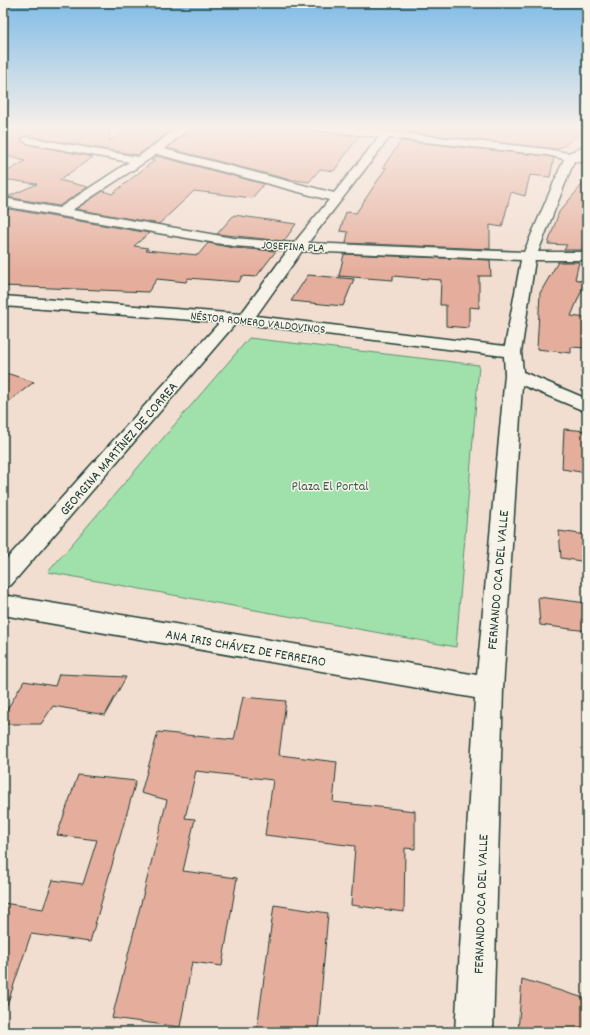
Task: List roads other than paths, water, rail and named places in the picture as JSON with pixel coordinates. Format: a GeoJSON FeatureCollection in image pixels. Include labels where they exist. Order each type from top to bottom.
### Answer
{"type":"FeatureCollection","features":[{"type":"Feature","properties":{"kind":"street"},"geometry":{"type":"LineString","coordinates":[[60,213],[115,175]]}},
{"type":"Feature","properties":{"kind":"street"},"geometry":{"type":"LineString","coordinates":[[251,175],[337,198]]}},
{"type":"Feature","properties":{"kind":"street","name":"GEORGINA MARTÍNEZ DE CORREA"},"geometry":{"type":"LineString","coordinates":[[3,579],[239,318],[355,175]]}},
{"type":"Feature","properties":{"kind":"street","name":"FERNANDO OCA DEL VALLE"},"geometry":{"type":"LineString","coordinates":[[474,1032],[488,689],[513,364],[529,256],[571,175]]}},
{"type":"Feature","properties":{"kind":"street","name":"JOSEFINA PLA"},"geometry":{"type":"LineString","coordinates":[[3,202],[233,242],[298,247],[529,256],[587,256]]}},
{"type":"Feature","properties":{"kind":"street","name":"NÉSTOR ROMERO VALDOVINOS"},"geometry":{"type":"LineString","coordinates":[[3,301],[239,318],[513,364],[587,406]]}},
{"type":"Feature","properties":{"kind":"street"},"geometry":{"type":"LineString","coordinates":[[3,314],[20,303]]}},
{"type":"Feature","properties":{"kind":"street","name":"ANA IRIS CHÁVEZ DE FERREIRO"},"geometry":{"type":"LineString","coordinates":[[3,605],[488,689]]}},
{"type":"Feature","properties":{"kind":"park label","name":"Plaza El Portal"},"geometry":{"type":"Point","coordinates":[330,485]}}]}
